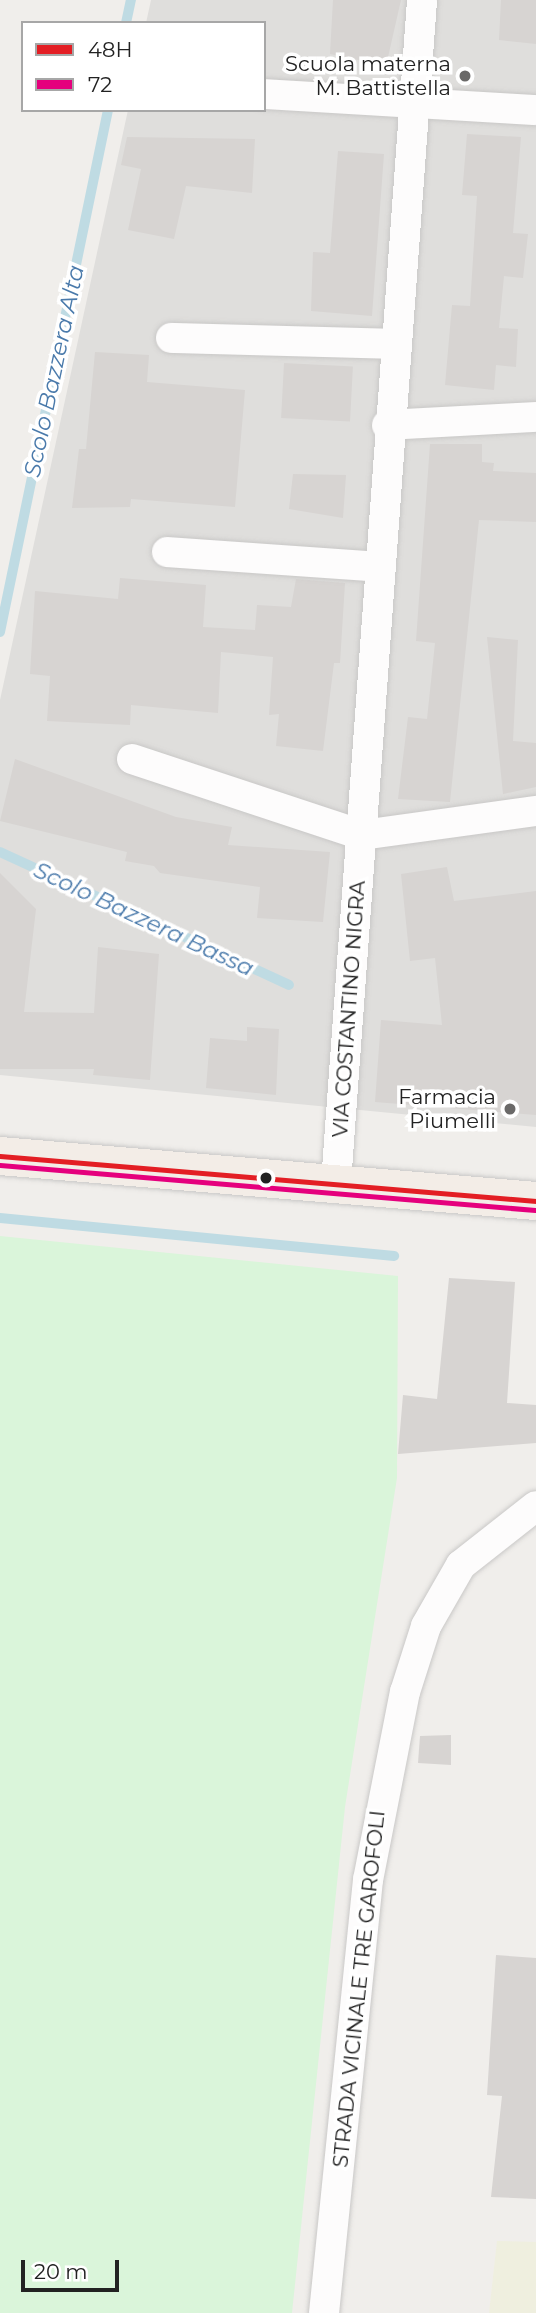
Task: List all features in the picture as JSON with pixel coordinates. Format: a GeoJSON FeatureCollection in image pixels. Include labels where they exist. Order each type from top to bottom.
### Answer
{"type":"FeatureCollection","features":[{"type":"Feature","properties":{"kind":"main road"},"geometry":{"type":"LineString","coordinates":[[0,1156],[536,1200]]}},
{"type":"Feature","properties":{"kind":"street","name":"VIA COSTANTINO NIGRA"},"geometry":{"type":"LineString","coordinates":[[336,1183],[362,835],[387,425],[422,0]]}},
{"type":"Feature","properties":{"kind":"street"},"geometry":{"type":"LineString","coordinates":[[266,94],[536,110]]}},
{"type":"Feature","properties":{"kind":"street"},"geometry":{"type":"LineString","coordinates":[[171,338],[393,344]]}},
{"type":"Feature","properties":{"kind":"street"},"geometry":{"type":"LineString","coordinates":[[387,425],[536,417]]}},
{"type":"Feature","properties":{"kind":"street"},"geometry":{"type":"LineString","coordinates":[[167,552],[379,567]]}},
{"type":"Feature","properties":{"kind":"street"},"geometry":{"type":"LineString","coordinates":[[131,759],[362,835],[536,811]]}},
{"type":"Feature","properties":{"kind":"street","name":"STRADA VICINALE TRE GAROFOLI"},"geometry":{"type":"LineString","coordinates":[[324,2313],[368,1880],[405,1692],[426,1626],[461,1565],[536,1506]]}},
{"type":"Feature","properties":{"kind":"shaded area"},"geometry":{"type":"Polygon","coordinates":[[[151,0],[536,0],[536,1127],[0,1075],[0,700],[128,112],[266,112],[266,21],[146,21],[151,0]]]}},
{"type":"Feature","properties":{"kind":"green space"},"geometry":{"type":"Polygon","coordinates":[[[0,1236],[398,1276],[397,1478],[345,1807],[292,2313],[0,2313],[0,1236]]]}},
{"type":"Feature","properties":{"kind":"green space"},"geometry":{"type":"Polygon","coordinates":[[[497,2241],[536,2242],[536,2313],[489,2313],[497,2241]]]}},
{"type":"Feature","properties":{"kind":"building"},"geometry":{"type":"Polygon","coordinates":[[[333,0],[401,0],[386,66],[330,54],[333,0]]]}},
{"type":"Feature","properties":{"kind":"building"},"geometry":{"type":"Polygon","coordinates":[[[501,0],[536,0],[536,44],[499,40],[501,0]]]}},
{"type":"Feature","properties":{"kind":"building"},"geometry":{"type":"Polygon","coordinates":[[[467,134],[521,137],[513,233],[528,234],[523,278],[504,276],[499,328],[518,329],[516,367],[496,365],[494,390],[445,385],[452,305],[470,306],[477,196],[462,195],[467,134]]]}},
{"type":"Feature","properties":{"kind":"building"},"geometry":{"type":"Polygon","coordinates":[[[127,137],[255,139],[252,193],[186,186],[174,239],[128,230],[141,169],[121,165],[127,137]]]}},
{"type":"Feature","properties":{"kind":"building"},"geometry":{"type":"Polygon","coordinates":[[[338,151],[384,154],[372,316],[311,311],[313,252],[330,253],[338,151]]]}},
{"type":"Feature","properties":{"kind":"building"},"geometry":{"type":"Polygon","coordinates":[[[95,352],[149,355],[147,382],[245,390],[235,507],[131,499],[130,507],[72,508],[79,449],[86,449],[95,352]]]}},
{"type":"Feature","properties":{"kind":"building"},"geometry":{"type":"Polygon","coordinates":[[[284,363],[353,367],[350,422],[281,418],[284,363]]]}},
{"type":"Feature","properties":{"kind":"building"},"geometry":{"type":"Polygon","coordinates":[[[430,444],[482,444],[482,462],[494,463],[493,471],[536,473],[536,522],[479,520],[450,802],[398,799],[408,717],[427,719],[435,643],[416,641],[430,444]]]}},
{"type":"Feature","properties":{"kind":"building"},"geometry":{"type":"Polygon","coordinates":[[[293,474],[346,475],[343,518],[289,509],[293,474]]]}},
{"type":"Feature","properties":{"kind":"building"},"geometry":{"type":"Polygon","coordinates":[[[120,578],[206,585],[203,627],[255,630],[257,605],[291,607],[296,579],[345,583],[340,663],[334,663],[323,751],[276,746],[279,714],[269,715],[273,657],[221,652],[218,713],[131,705],[130,725],[47,721],[50,676],[30,674],[35,591],[118,599],[120,578]]]}},
{"type":"Feature","properties":{"kind":"building"},"geometry":{"type":"Polygon","coordinates":[[[487,637],[518,640],[513,741],[536,743],[536,787],[503,794],[487,637]]]}},
{"type":"Feature","properties":{"kind":"building"},"geometry":{"type":"Polygon","coordinates":[[[15,759],[176,817],[232,827],[228,845],[330,852],[323,922],[257,918],[260,887],[160,873],[154,866],[125,861],[127,852],[0,821],[15,759]]]}},
{"type":"Feature","properties":{"kind":"building"},"geometry":{"type":"Polygon","coordinates":[[[447,867],[454,901],[536,891],[536,1115],[375,1102],[381,1020],[442,1025],[435,958],[410,961],[401,874],[447,867]]]}},
{"type":"Feature","properties":{"kind":"building"},"geometry":{"type":"Polygon","coordinates":[[[0,873],[36,909],[24,1012],[94,1013],[98,947],[159,954],[150,1080],[93,1075],[94,1069],[0,1069],[0,873]]]}},
{"type":"Feature","properties":{"kind":"building"},"geometry":{"type":"Polygon","coordinates":[[[247,1027],[279,1029],[276,1095],[206,1088],[210,1038],[247,1041],[247,1027]]]}},
{"type":"Feature","properties":{"kind":"building"},"geometry":{"type":"Polygon","coordinates":[[[449,1278],[515,1282],[507,1403],[536,1405],[536,1443],[398,1454],[403,1395],[437,1399],[449,1278]]]}},
{"type":"Feature","properties":{"kind":"building"},"geometry":{"type":"Polygon","coordinates":[[[451,1735],[451,1765],[418,1763],[420,1736],[451,1735]]]}},
{"type":"Feature","properties":{"kind":"building"},"geometry":{"type":"Polygon","coordinates":[[[496,1955],[536,1958],[536,2199],[491,2197],[502,2096],[487,2095],[496,1955]]]}},
{"type":"Feature","properties":{"kind":"waterway","name":"Scolo Bazzera Alta"},"geometry":{"type":"LineString","coordinates":[[126,21],[131,0]]}},
{"type":"Feature","properties":{"kind":"waterway","name":"Scolo Bazzera Alta"},"geometry":{"type":"LineString","coordinates":[[0,632],[108,112]]}},
{"type":"Feature","properties":{"kind":"waterway","name":"Scolo Bazzera Bassa"},"geometry":{"type":"LineString","coordinates":[[0,852],[289,985]]}},
{"type":"Feature","properties":{"kind":"waterway"},"geometry":{"type":"LineString","coordinates":[[0,1218],[394,1256]]}},
{"type":"Feature","properties":{"kind":"transit line","name":"48H"},"geometry":{"type":"LineString","coordinates":[[0,1156],[536,1201]]}},
{"type":"Feature","properties":{"kind":"transit line","name":"72"},"geometry":{"type":"LineString","coordinates":[[0,1165],[535,1210]]}},
{"type":"Feature","properties":{"kind":"place","name":"Scuola materna M. Battistella"},"geometry":{"type":"Point","coordinates":[465,76]}},
{"type":"Feature","properties":{"kind":"place","name":"Farmacia Piumelli"},"geometry":{"type":"Point","coordinates":[510,1109]}}]}
